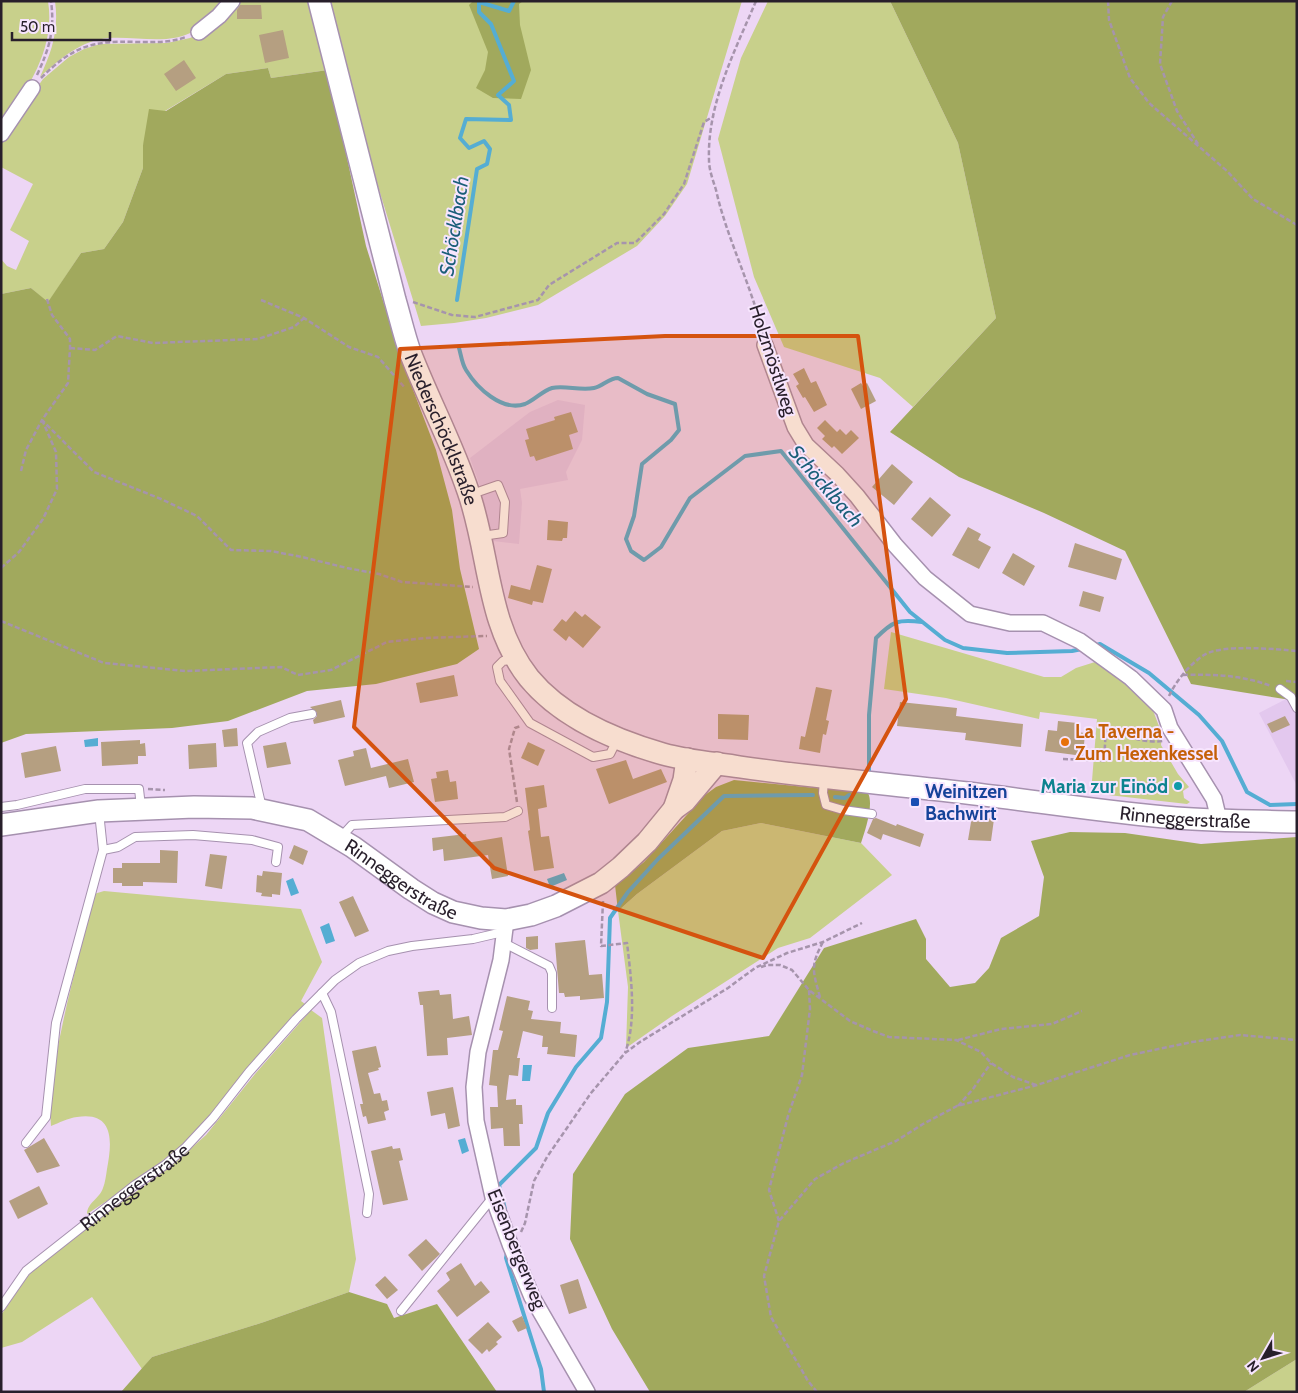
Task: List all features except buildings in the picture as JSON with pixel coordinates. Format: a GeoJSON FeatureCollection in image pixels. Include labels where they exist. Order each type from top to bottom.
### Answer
{"type":"FeatureCollection","features":[{"type":"Feature","properties":{"kind":"main road","name":"Niederschöcklstraße"},"geometry":{"type":"LineString","coordinates":[[319,1],[394,300],[409,349],[470,494],[491,591],[503,633],[515,658],[530,678],[553,702],[572,715],[618,738],[665,754],[687,759]]}},
{"type":"Feature","properties":{"kind":"main road","name":"Rinneggerstraße"},"geometry":{"type":"LineString","coordinates":[[1,825],[99,811],[194,807],[252,808],[263,810],[308,820],[353,847],[410,889],[433,903],[454,912],[481,918],[504,931],[531,915],[556,906],[601,883],[648,842],[674,809],[684,780],[687,759],[824,778],[1124,812],[1219,820],[1297,822]]}},
{"type":"Feature","properties":{"kind":"main road","name":"Rinneggerstraße"},"geometry":{"type":"LineString","coordinates":[[674,809],[685,802],[717,764]]}},
{"type":"Feature","properties":{"kind":"street"},"geometry":{"type":"LineString","coordinates":[[199,32],[219,16],[232,1]]}},
{"type":"Feature","properties":{"kind":"street"},"geometry":{"type":"LineString","coordinates":[[1,134],[32,88]]}},
{"type":"Feature","properties":{"kind":"street","name":"Holzmöstlweg"},"geometry":{"type":"LineString","coordinates":[[766,345],[795,427],[806,445],[857,496],[895,545],[925,578],[970,614],[1010,623],[1043,623],[1080,641],[1131,678],[1164,710],[1176,739],[1214,799],[1219,820]]}},
{"type":"Feature","properties":{"kind":"street","name":"Eisenbergerweg"},"geometry":{"type":"LineString","coordinates":[[504,931],[492,998],[478,1052],[474,1087],[476,1121],[493,1197],[510,1244],[532,1297],[588,1392]]}},
{"type":"Feature","properties":{"kind":"lane"},"geometry":{"type":"LineString","coordinates":[[470,494],[498,485],[504,502],[503,533],[480,537]]}},
{"type":"Feature","properties":{"kind":"lane"},"geometry":{"type":"LineString","coordinates":[[515,658],[503,661],[497,667],[500,681],[530,723],[593,757],[610,754],[618,738]]}},
{"type":"Feature","properties":{"kind":"lane"},"geometry":{"type":"LineString","coordinates":[[1280,689],[1291,696],[1297,708]]}},
{"type":"Feature","properties":{"kind":"lane"},"geometry":{"type":"LineString","coordinates":[[263,810],[247,743],[258,732],[290,718],[312,714]]}},
{"type":"Feature","properties":{"kind":"lane"},"geometry":{"type":"LineString","coordinates":[[824,778],[823,793],[826,805],[843,810],[872,814]]}},
{"type":"Feature","properties":{"kind":"lane"},"geometry":{"type":"LineString","coordinates":[[1,807],[85,789],[139,789],[142,809]]}},
{"type":"Feature","properties":{"kind":"lane"},"geometry":{"type":"LineString","coordinates":[[26,1143],[46,1117],[56,1023],[103,850],[99,811]]}},
{"type":"Feature","properties":{"kind":"lane"},"geometry":{"type":"LineString","coordinates":[[339,839],[352,825],[504,817],[518,811]]}},
{"type":"Feature","properties":{"kind":"lane"},"geometry":{"type":"LineString","coordinates":[[103,850],[118,847],[134,837],[193,835],[252,840],[278,846],[276,862]]}},
{"type":"Feature","properties":{"kind":"lane"},"geometry":{"type":"LineString","coordinates":[[504,931],[549,966],[552,973],[552,1008]]}},
{"type":"Feature","properties":{"kind":"lane","name":"Rinneggerstraße"},"geometry":{"type":"LineString","coordinates":[[1,1306],[26,1271],[134,1185],[165,1165],[186,1147],[213,1118],[249,1072],[296,1019],[335,980],[359,963],[388,951],[473,939],[504,931]]}},
{"type":"Feature","properties":{"kind":"lane"},"geometry":{"type":"LineString","coordinates":[[322,993],[331,1012],[369,1194],[367,1213]]}},
{"type":"Feature","properties":{"kind":"lane"},"geometry":{"type":"LineString","coordinates":[[401,1311],[493,1197]]}},
{"type":"Feature","properties":{"kind":"path"},"geometry":{"type":"LineString","coordinates":[[32,88],[48,50],[54,20],[51,1]]}},
{"type":"Feature","properties":{"kind":"path","name":"Holzmöstlweg"},"geometry":{"type":"LineString","coordinates":[[756,1],[721,84],[714,116],[709,161],[720,210],[757,308],[766,345]]}},
{"type":"Feature","properties":{"kind":"path"},"geometry":{"type":"LineString","coordinates":[[1108,1],[1109,20],[1130,78],[1150,103],[1227,171],[1253,199],[1297,225]]}},
{"type":"Feature","properties":{"kind":"path"},"geometry":{"type":"LineString","coordinates":[[1172,1],[1164,17],[1160,64],[1177,111],[1200,147]]}},
{"type":"Feature","properties":{"kind":"path"},"geometry":{"type":"LineString","coordinates":[[32,88],[68,55],[90,44],[119,41],[167,42],[199,32]]}},
{"type":"Feature","properties":{"kind":"path"},"geometry":{"type":"LineString","coordinates":[[394,300],[418,302],[452,314],[475,317],[538,300],[549,285],[617,243],[635,243],[664,214],[684,184],[704,122],[714,116]]}},
{"type":"Feature","properties":{"kind":"path"},"geometry":{"type":"LineString","coordinates":[[21,471],[26,450],[42,420],[68,383],[70,339],[52,315],[47,299]]}},
{"type":"Feature","properties":{"kind":"path"},"geometry":{"type":"LineString","coordinates":[[261,300],[304,318],[349,347],[378,357],[406,389],[424,386]]}},
{"type":"Feature","properties":{"kind":"path"},"geometry":{"type":"LineString","coordinates":[[70,348],[94,350],[117,336],[153,343],[258,339],[294,327],[304,318]]}},
{"type":"Feature","properties":{"kind":"path"},"geometry":{"type":"LineString","coordinates":[[1,568],[19,552],[43,519],[57,489],[56,452],[42,420]]}},
{"type":"Feature","properties":{"kind":"path"},"geometry":{"type":"LineString","coordinates":[[42,420],[94,472],[197,516],[232,550],[271,551],[379,574],[402,582],[469,586],[491,591]]}},
{"type":"Feature","properties":{"kind":"path"},"geometry":{"type":"LineString","coordinates":[[1,621],[104,663],[186,671],[281,667],[298,675],[331,670],[387,642],[503,633]]}},
{"type":"Feature","properties":{"kind":"path"},"geometry":{"type":"LineString","coordinates":[[1168,698],[1182,675],[1205,654],[1230,648],[1297,651]]}},
{"type":"Feature","properties":{"kind":"path"},"geometry":{"type":"LineString","coordinates":[[1182,675],[1212,674],[1231,676],[1266,684]]}},
{"type":"Feature","properties":{"kind":"path"},"geometry":{"type":"LineString","coordinates":[[518,811],[510,749],[515,728],[530,723]]}},
{"type":"Feature","properties":{"kind":"path"},"geometry":{"type":"LineString","coordinates":[[1063,759],[1104,761],[1106,728],[1128,736],[1154,742],[1176,739]]}},
{"type":"Feature","properties":{"kind":"path"},"geometry":{"type":"LineString","coordinates":[[601,883],[603,894],[601,946],[627,943],[632,1004],[630,1041],[625,1053]]}},
{"type":"Feature","properties":{"kind":"path"},"geometry":{"type":"LineString","coordinates":[[510,1244],[519,1235],[525,1223],[534,1181],[547,1157],[591,1093],[625,1053],[728,988],[755,968],[787,953],[822,942],[862,923]]}},
{"type":"Feature","properties":{"kind":"path"},"geometry":{"type":"LineString","coordinates":[[820,997],[813,973],[815,957],[822,942]]}},
{"type":"Feature","properties":{"kind":"path"},"geometry":{"type":"LineString","coordinates":[[755,968],[768,965],[780,965],[786,968],[796,975],[809,990],[850,1021],[890,1038],[956,1040],[1001,1029],[1052,1024],[1082,1011]]}},
{"type":"Feature","properties":{"kind":"path"},"geometry":{"type":"LineString","coordinates":[[779,1222],[769,1190],[788,1116],[802,1075],[810,1009],[809,990]]}},
{"type":"Feature","properties":{"kind":"path"},"geometry":{"type":"LineString","coordinates":[[816,1392],[771,1318],[764,1276],[779,1222],[815,1179],[844,1163],[896,1141],[957,1106],[1037,1085],[1130,1055],[1192,1042],[1240,1035],[1297,1040]]}},
{"type":"Feature","properties":{"kind":"path"},"geometry":{"type":"LineString","coordinates":[[956,1040],[981,1052],[991,1064],[1013,1077],[1037,1085]]}},
{"type":"Feature","properties":{"kind":"path"},"geometry":{"type":"LineString","coordinates":[[957,1106],[974,1089],[991,1064]]}},
{"type":"Feature","properties":{"kind":"highlighted area"},"geometry":{"type":"Polygon","coordinates":[[[665,336],[858,336],[906,699],[763,958],[494,868],[354,727],[400,349],[665,336]]]}},
{"type":"Feature","properties":{"kind":"shaded area"},"geometry":{"type":"Polygon","coordinates":[[[558,400],[585,405],[582,440],[566,472],[568,480],[520,489],[522,503],[519,544],[493,541],[480,486],[470,458],[530,412],[558,400]]]}},
{"type":"Feature","properties":{"kind":"shaded area"},"geometry":{"type":"Polygon","coordinates":[[[1294,695],[1297,696],[1296,784],[1259,713],[1294,695]]]}},
{"type":"Feature","properties":{"kind":"green space"},"geometry":{"type":"Polygon","coordinates":[[[1,1],[48,1],[49,19],[48,36],[37,69],[1,129],[1,1]]]}},
{"type":"Feature","properties":{"kind":"green space"},"geometry":{"type":"Polygon","coordinates":[[[55,1],[227,1],[200,27],[186,35],[164,39],[109,38],[89,42],[80,46],[40,77],[54,40],[56,21],[55,1]]]}},
{"type":"Feature","properties":{"kind":"green space"},"geometry":{"type":"Polygon","coordinates":[[[235,1],[312,1],[328,70],[271,78],[268,68],[226,74],[165,111],[143,145],[143,168],[123,222],[104,249],[81,253],[48,303],[31,288],[1,294],[1,259],[7,266],[16,270],[29,241],[10,230],[33,184],[1,167],[1,139],[43,79],[69,57],[84,49],[100,44],[167,43],[190,38],[200,33],[235,1]]]}},
{"type":"Feature","properties":{"kind":"green space"},"geometry":{"type":"Polygon","coordinates":[[[330,1],[742,1],[687,184],[665,216],[637,246],[538,305],[486,318],[421,326],[373,170],[330,1]]]}},
{"type":"Feature","properties":{"kind":"green space"},"geometry":{"type":"Polygon","coordinates":[[[473,1],[523,1],[519,4],[520,25],[531,70],[521,99],[493,98],[476,88],[485,70],[488,52],[469,5],[473,1]]]}},
{"type":"Feature","properties":{"kind":"green space"},"geometry":{"type":"Polygon","coordinates":[[[768,1],[890,1],[958,143],[996,318],[913,407],[880,378],[784,347],[754,277],[718,139],[741,58],[768,1]]]}},
{"type":"Feature","properties":{"kind":"green space"},"geometry":{"type":"Polygon","coordinates":[[[890,1],[1297,1],[1297,701],[1191,684],[1125,551],[1044,513],[959,477],[890,432],[996,318],[958,143],[890,1]]]}},
{"type":"Feature","properties":{"kind":"green space"},"geometry":{"type":"Polygon","coordinates":[[[268,68],[271,78],[328,70],[366,246],[401,358],[436,450],[452,510],[460,569],[479,649],[457,664],[376,684],[307,691],[228,721],[172,728],[26,734],[1,743],[1,294],[31,288],[48,302],[81,253],[104,249],[123,222],[143,168],[143,145],[149,109],[166,111],[226,74],[268,68]]]}},
{"type":"Feature","properties":{"kind":"green space"},"geometry":{"type":"Polygon","coordinates":[[[891,632],[1044,677],[1061,677],[1076,668],[1095,662],[1111,669],[1149,700],[1162,734],[1161,745],[1178,774],[1189,787],[1183,791],[1184,798],[1190,802],[1187,804],[1091,793],[1097,719],[1040,712],[1039,719],[946,698],[884,689],[891,632]]]}},
{"type":"Feature","properties":{"kind":"green space"},"geometry":{"type":"Polygon","coordinates":[[[734,780],[868,793],[870,804],[867,825],[861,843],[761,823],[722,831],[637,894],[618,911],[615,885],[644,862],[705,795],[716,787],[734,780]]]}},
{"type":"Feature","properties":{"kind":"green space"},"geometry":{"type":"Polygon","coordinates":[[[761,823],[861,843],[892,875],[810,938],[778,948],[626,1048],[628,987],[618,911],[637,894],[722,831],[761,823]]]}},
{"type":"Feature","properties":{"kind":"green space"},"geometry":{"type":"Polygon","coordinates":[[[1070,832],[1125,833],[1201,844],[1297,837],[1297,1359],[1244,1392],[650,1392],[612,1329],[570,1239],[573,1174],[625,1094],[688,1048],[769,1036],[824,948],[916,919],[926,939],[926,959],[950,987],[975,983],[989,968],[1001,938],[1039,916],[1044,877],[1031,841],[1070,832]]]}},
{"type":"Feature","properties":{"kind":"green space"},"geometry":{"type":"Polygon","coordinates":[[[104,891],[301,909],[322,962],[301,1001],[305,1004],[281,1029],[189,1140],[131,1185],[87,1214],[89,1207],[101,1192],[104,1184],[110,1149],[108,1131],[105,1124],[89,1116],[67,1119],[51,1126],[50,1101],[59,1039],[94,894],[104,891]]]}},
{"type":"Feature","properties":{"kind":"green space"},"geometry":{"type":"Polygon","coordinates":[[[311,1010],[322,1018],[356,1259],[349,1292],[264,1322],[152,1357],[142,1369],[92,1297],[22,1342],[1,1348],[1,1315],[36,1267],[170,1167],[206,1135],[255,1074],[311,1010]]]}},
{"type":"Feature","properties":{"kind":"green space"},"geometry":{"type":"Polygon","coordinates":[[[349,1292],[387,1304],[394,1318],[437,1304],[497,1392],[121,1392],[152,1357],[264,1322],[349,1292]]]}},
{"type":"Feature","properties":{"kind":"green space"},"geometry":{"type":"Polygon","coordinates":[[[1297,1359],[1297,1392],[1244,1392],[1297,1359]]]}},
{"type":"Feature","properties":{"kind":"water"},"geometry":{"type":"Polygon","coordinates":[[[98,738],[98,746],[85,747],[84,740],[98,738]]]}},
{"type":"Feature","properties":{"kind":"water"},"geometry":{"type":"Polygon","coordinates":[[[564,873],[567,880],[550,887],[547,879],[564,873]]]}},
{"type":"Feature","properties":{"kind":"water"},"geometry":{"type":"Polygon","coordinates":[[[293,878],[299,893],[291,896],[286,881],[293,878]]]}},
{"type":"Feature","properties":{"kind":"water"},"geometry":{"type":"Polygon","coordinates":[[[329,923],[335,941],[326,944],[320,927],[329,923]]]}},
{"type":"Feature","properties":{"kind":"water"},"geometry":{"type":"Polygon","coordinates":[[[523,1065],[532,1065],[530,1081],[522,1081],[523,1065]]]}},
{"type":"Feature","properties":{"kind":"water"},"geometry":{"type":"Polygon","coordinates":[[[465,1138],[469,1151],[462,1154],[458,1140],[465,1138]]]}},
{"type":"Feature","properties":{"kind":"waterway","name":"Schöcklbach"},"geometry":{"type":"LineString","coordinates":[[457,300],[477,169],[487,164],[490,149],[484,141],[469,148],[460,138],[466,119],[511,120],[509,105],[498,95],[514,81],[491,24],[479,12],[479,2],[509,11],[514,1]]}},
{"type":"Feature","properties":{"kind":"waterway","name":"Schöcklbach"},"geometry":{"type":"LineString","coordinates":[[459,348],[465,368],[483,391],[499,402],[508,405],[525,404],[552,388],[594,388],[618,378],[647,394],[675,404],[679,430],[671,440],[642,464],[634,516],[626,539],[631,551],[644,560],[661,547],[690,498],[745,456],[781,451],[910,612],[945,640],[963,648],[1007,653],[1082,649]]}},
{"type":"Feature","properties":{"kind":"waterway"},"geometry":{"type":"LineString","coordinates":[[869,773],[869,715],[876,638],[896,622],[922,622]]}},
{"type":"Feature","properties":{"kind":"waterway","name":"Schöcklbach"},"geometry":{"type":"LineString","coordinates":[[1094,646],[1100,644],[1149,673],[1199,715],[1222,741],[1247,792],[1270,805],[1297,804]]}},
{"type":"Feature","properties":{"kind":"waterway"},"geometry":{"type":"LineString","coordinates":[[505,1209],[499,1185],[536,1148],[548,1113],[576,1067],[601,1038],[607,1002],[610,918],[628,892],[658,859],[724,796],[813,795]]}},
{"type":"Feature","properties":{"kind":"waterway"},"geometry":{"type":"LineString","coordinates":[[835,797],[845,798],[849,795]]}},
{"type":"Feature","properties":{"kind":"waterway"},"geometry":{"type":"LineString","coordinates":[[507,1252],[506,1258],[541,1369],[544,1392]]}},
{"type":"Feature","properties":{"kind":"place","name":"La Taverna - Zum Hexenkessel"},"geometry":{"type":"Point","coordinates":[1065,742]}},
{"type":"Feature","properties":{"kind":"place","name":"Maria zur Einöd"},"geometry":{"type":"Point","coordinates":[1178,786]}},
{"type":"Feature","properties":{"kind":"place","name":"Weinitzen Bachwirt"},"geometry":{"type":"Point","coordinates":[915,802]}}]}
